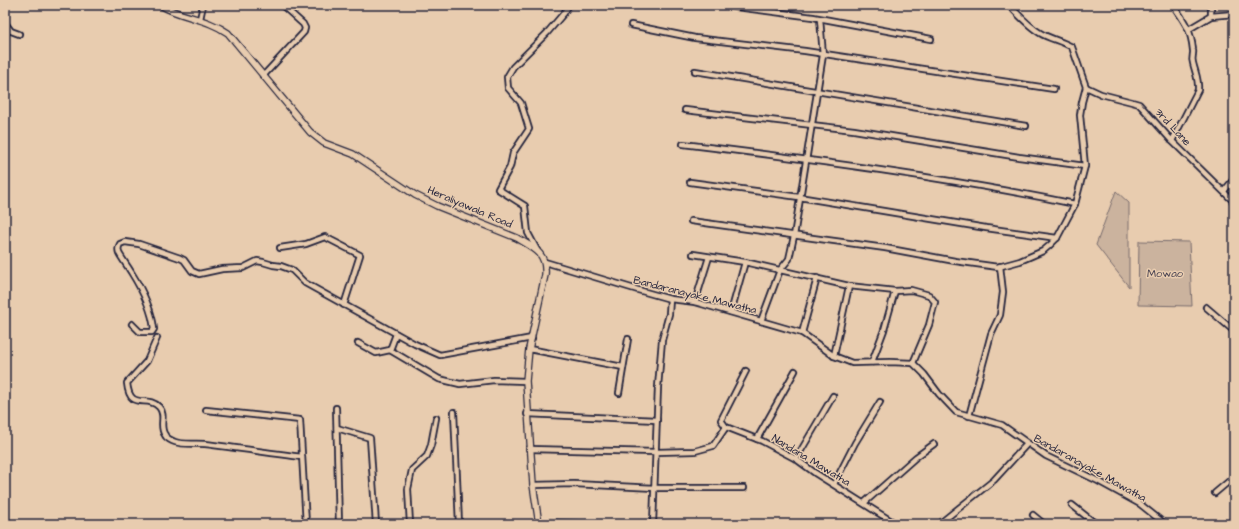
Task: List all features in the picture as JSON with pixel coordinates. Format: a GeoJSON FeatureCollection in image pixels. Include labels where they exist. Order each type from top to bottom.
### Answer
{"type":"FeatureCollection","features":[{"type":"Feature","properties":{"kind":"street","name":"Heraliyawala Road"},"geometry":{"type":"LineString","coordinates":[[160,5],[171,11],[211,23],[228,33],[310,132],[324,143],[353,154],[437,206],[504,232],[528,244],[539,253],[545,262]]}},
{"type":"Feature","properties":{"kind":"street"},"geometry":{"type":"LineString","coordinates":[[200,19],[203,5]]}},
{"type":"Feature","properties":{"kind":"street"},"geometry":{"type":"LineString","coordinates":[[263,76],[304,32],[305,28],[303,24],[282,5]]}},
{"type":"Feature","properties":{"kind":"street"},"geometry":{"type":"LineString","coordinates":[[539,253],[528,233],[525,206],[498,189],[510,167],[513,153],[529,129],[521,103],[508,88],[507,77],[513,67],[547,33],[569,5]]}},
{"type":"Feature","properties":{"kind":"street"},"geometry":{"type":"LineString","coordinates":[[720,5],[820,19],[930,39]]}},
{"type":"Feature","properties":{"kind":"street"},"geometry":{"type":"LineString","coordinates":[[691,221],[884,248],[998,267],[1020,261],[1043,250],[1056,238],[1075,204],[1085,166],[1080,115],[1086,87],[1072,46],[1042,34],[1034,29],[1009,5]]}},
{"type":"Feature","properties":{"kind":"street"},"geometry":{"type":"LineString","coordinates":[[1172,141],[1198,90],[1197,76],[1192,59],[1194,52],[1189,29],[1173,5]]}},
{"type":"Feature","properties":{"kind":"street"},"geometry":{"type":"LineString","coordinates":[[1211,5],[1211,16]]}},
{"type":"Feature","properties":{"kind":"street"},"geometry":{"type":"LineString","coordinates":[[1189,29],[1211,16],[1234,14]]}},
{"type":"Feature","properties":{"kind":"street"},"geometry":{"type":"LineString","coordinates":[[761,321],[780,270],[789,259],[794,236],[799,197],[823,55],[820,19]]}},
{"type":"Feature","properties":{"kind":"street"},"geometry":{"type":"LineString","coordinates":[[5,23],[11,31],[18,34]]}},
{"type":"Feature","properties":{"kind":"street"},"geometry":{"type":"LineString","coordinates":[[631,25],[695,38],[805,51],[823,55],[1054,89]]}},
{"type":"Feature","properties":{"kind":"street"},"geometry":{"type":"LineString","coordinates":[[695,71],[1026,126]]}},
{"type":"Feature","properties":{"kind":"street","name":"3rd Lane"},"geometry":{"type":"LineString","coordinates":[[1086,87],[1101,94],[1139,104],[1172,141],[1234,202]]}},
{"type":"Feature","properties":{"kind":"street"},"geometry":{"type":"LineString","coordinates":[[685,110],[811,124],[1085,166]]}},
{"type":"Feature","properties":{"kind":"street"},"geometry":{"type":"LineString","coordinates":[[683,144],[806,159],[1004,190],[1075,204]]}},
{"type":"Feature","properties":{"kind":"street"},"geometry":{"type":"LineString","coordinates":[[1224,191],[1234,179]]}},
{"type":"Feature","properties":{"kind":"street"},"geometry":{"type":"LineString","coordinates":[[690,182],[799,197],[1056,238]]}},
{"type":"Feature","properties":{"kind":"street"},"geometry":{"type":"LineString","coordinates":[[280,248],[306,244],[325,238],[360,254],[344,305]]}},
{"type":"Feature","properties":{"kind":"street"},"geometry":{"type":"LineString","coordinates":[[132,324],[140,332],[152,332],[154,329],[153,318],[141,291],[118,248],[120,244],[126,242],[139,244],[180,258],[184,260],[192,272],[199,274],[222,269],[242,268],[257,261],[273,266],[281,266],[292,270],[306,283],[344,305],[396,334],[440,355],[532,338]]}},
{"type":"Feature","properties":{"kind":"street"},"geometry":{"type":"LineString","coordinates":[[693,254],[745,262],[849,286],[895,291],[911,290],[929,295],[935,302],[929,325],[913,363]]}},
{"type":"Feature","properties":{"kind":"street"},"geometry":{"type":"LineString","coordinates":[[695,302],[709,257]]}},
{"type":"Feature","properties":{"kind":"street"},"geometry":{"type":"LineString","coordinates":[[545,262],[545,275],[529,349],[526,381],[527,414],[533,485],[539,523],[579,524]]}},
{"type":"Feature","properties":{"kind":"street","name":"Bandaranayake Mawatha"},"geometry":{"type":"LineString","coordinates":[[545,262],[670,299],[695,302],[802,333],[834,356],[852,363],[913,363],[956,412],[1002,425],[1046,456],[1098,481],[1140,504],[1164,524]]}},
{"type":"Feature","properties":{"kind":"street"},"geometry":{"type":"LineString","coordinates":[[731,312],[745,262]]}},
{"type":"Feature","properties":{"kind":"street"},"geometry":{"type":"LineString","coordinates":[[970,416],[991,334],[1000,314],[1003,292],[1000,266]]}},
{"type":"Feature","properties":{"kind":"street"},"geometry":{"type":"LineString","coordinates":[[802,333],[817,278]]}},
{"type":"Feature","properties":{"kind":"street"},"geometry":{"type":"LineString","coordinates":[[834,356],[849,286]]}},
{"type":"Feature","properties":{"kind":"street"},"geometry":{"type":"LineString","coordinates":[[872,362],[884,330],[895,291]]}},
{"type":"Feature","properties":{"kind":"street"},"geometry":{"type":"LineString","coordinates":[[653,524],[658,387],[662,340],[669,314],[670,299]]}},
{"type":"Feature","properties":{"kind":"street"},"geometry":{"type":"LineString","coordinates":[[1206,307],[1234,330]]}},
{"type":"Feature","properties":{"kind":"street"},"geometry":{"type":"LineString","coordinates":[[390,350],[396,334]]}},
{"type":"Feature","properties":{"kind":"street"},"geometry":{"type":"LineString","coordinates":[[157,338],[147,361],[127,383],[128,393],[133,399],[159,406],[164,416],[162,428],[165,436],[175,442],[204,444],[302,457]]}},
{"type":"Feature","properties":{"kind":"street"},"geometry":{"type":"LineString","coordinates":[[619,393],[628,339]]}},
{"type":"Feature","properties":{"kind":"street"},"geometry":{"type":"LineString","coordinates":[[358,343],[376,353],[390,350],[439,379],[460,384],[494,380],[526,381]]}},
{"type":"Feature","properties":{"kind":"street"},"geometry":{"type":"LineString","coordinates":[[529,349],[623,367]]}},
{"type":"Feature","properties":{"kind":"street"},"geometry":{"type":"LineString","coordinates":[[530,450],[656,452],[695,451],[713,446],[726,427],[721,420],[746,371]]}},
{"type":"Feature","properties":{"kind":"street"},"geometry":{"type":"LineString","coordinates":[[757,439],[795,371]]}},
{"type":"Feature","properties":{"kind":"street"},"geometry":{"type":"LineString","coordinates":[[796,459],[833,396]]}},
{"type":"Feature","properties":{"kind":"street"},"geometry":{"type":"LineString","coordinates":[[834,484],[855,443],[880,402]]}},
{"type":"Feature","properties":{"kind":"street"},"geometry":{"type":"LineString","coordinates":[[336,408],[339,524]]}},
{"type":"Feature","properties":{"kind":"street"},"geometry":{"type":"LineString","coordinates":[[206,410],[300,420],[306,524]]}},
{"type":"Feature","properties":{"kind":"street"},"geometry":{"type":"LineString","coordinates":[[454,412],[459,524]]}},
{"type":"Feature","properties":{"kind":"street"},"geometry":{"type":"LineString","coordinates":[[527,414],[657,420]]}},
{"type":"Feature","properties":{"kind":"street"},"geometry":{"type":"LineString","coordinates":[[410,524],[408,489],[412,470],[427,456],[431,445],[436,418]]}},
{"type":"Feature","properties":{"kind":"street","name":"Nandana Mawatha"},"geometry":{"type":"LineString","coordinates":[[726,427],[757,439],[796,459],[896,524]]}},
{"type":"Feature","properties":{"kind":"street"},"geometry":{"type":"LineString","coordinates":[[337,428],[370,438],[376,524]]}},
{"type":"Feature","properties":{"kind":"street"},"geometry":{"type":"LineString","coordinates":[[864,503],[916,457],[934,444]]}},
{"type":"Feature","properties":{"kind":"street"},"geometry":{"type":"LineString","coordinates":[[939,524],[994,480],[1027,444]]}},
{"type":"Feature","properties":{"kind":"street"},"geometry":{"type":"LineString","coordinates":[[1214,492],[1234,477]]}},
{"type":"Feature","properties":{"kind":"street"},"geometry":{"type":"LineString","coordinates":[[533,485],[574,484],[654,488],[744,488]]}},
{"type":"Feature","properties":{"kind":"street"},"geometry":{"type":"LineString","coordinates":[[1072,505],[1096,524]]}},
{"type":"Feature","properties":{"kind":"street"},"geometry":{"type":"LineString","coordinates":[[1033,515],[1044,524]]}},
{"type":"Feature","properties":{"kind":"green space"},"geometry":{"type":"Polygon","coordinates":[[[1116,191],[1129,203],[1129,287],[1096,245],[1116,191]]]}},
{"type":"Feature","properties":{"kind":"green space","name":"Mowao"},"geometry":{"type":"Polygon","coordinates":[[[1139,241],[1189,242],[1192,306],[1138,305],[1139,241]]]}}]}
